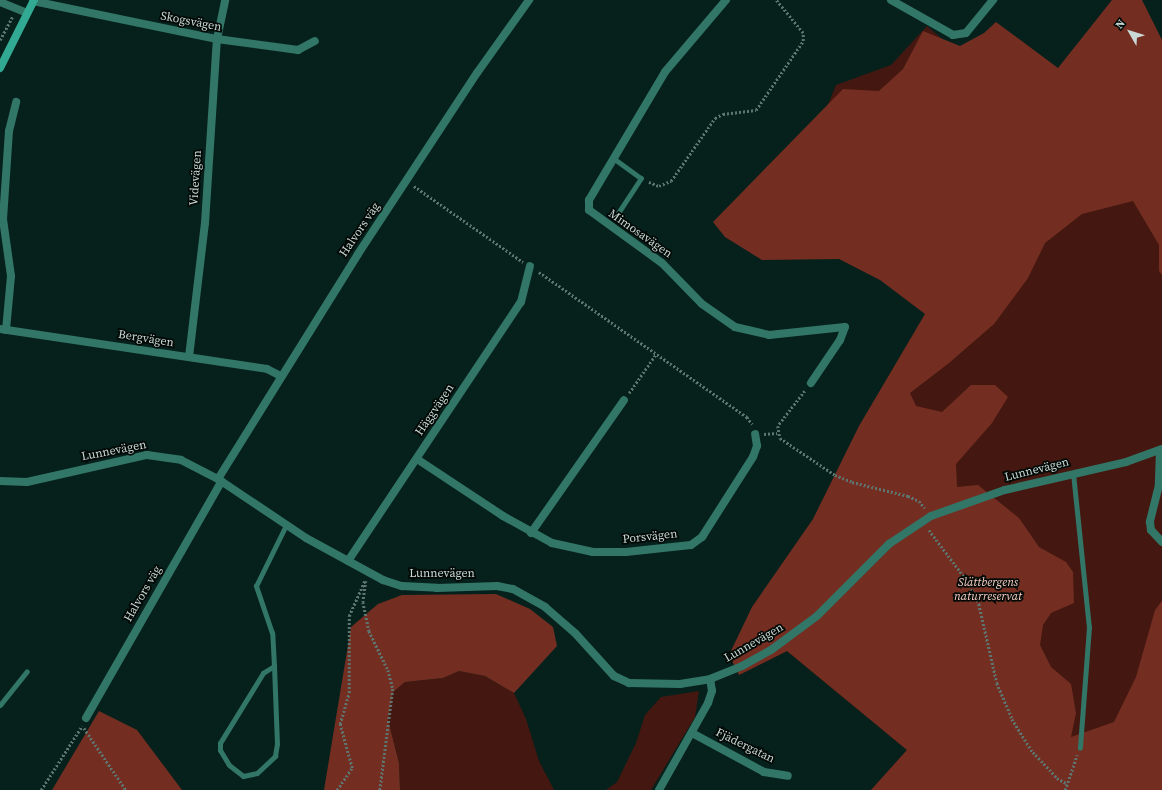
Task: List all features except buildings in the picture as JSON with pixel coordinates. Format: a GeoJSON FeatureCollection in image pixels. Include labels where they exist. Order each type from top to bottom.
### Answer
{"type":"FeatureCollection","features":[{"type":"Feature","properties":{"kind":"street","name":"Videvägen"},"geometry":{"type":"LineString","coordinates":[[189,357],[205,223],[217,39],[225,0]]}},
{"type":"Feature","properties":{"kind":"street","name":"Halvors väg"},"geometry":{"type":"LineString","coordinates":[[86,718],[220,480],[281,376],[408,182],[477,72],[529,0]]}},
{"type":"Feature","properties":{"kind":"street","name":"Mimosavägen"},"geometry":{"type":"LineString","coordinates":[[726,0],[665,72],[613,158],[590,200],[589,210],[671,270],[716,316],[740,329],[769,335],[845,328],[840,340],[811,382]]}},
{"type":"Feature","properties":{"kind":"street"},"geometry":{"type":"LineString","coordinates":[[891,0],[953,35],[966,33],[994,0]]}},
{"type":"Feature","properties":{"kind":"street","name":"Skogsvägen"},"geometry":{"type":"LineString","coordinates":[[34,1],[61,9],[217,39],[298,50],[315,41]]}},
{"type":"Feature","properties":{"kind":"street"},"geometry":{"type":"LineString","coordinates":[[0,68],[34,1]]}},
{"type":"Feature","properties":{"kind":"street"},"geometry":{"type":"LineString","coordinates":[[0,2],[27,13]]}},
{"type":"Feature","properties":{"kind":"street","name":"Bergvägen"},"geometry":{"type":"LineString","coordinates":[[16,102],[9,131],[2,219],[11,276],[3,329],[267,370],[281,376]]}},
{"type":"Feature","properties":{"kind":"street","name":"Häggvägen"},"geometry":{"type":"LineString","coordinates":[[348,561],[521,302],[530,266]]}},
{"type":"Feature","properties":{"kind":"street"},"geometry":{"type":"LineString","coordinates":[[531,533],[624,400]]}},
{"type":"Feature","properties":{"kind":"street","name":"Porsvägen"},"geometry":{"type":"LineString","coordinates":[[417,459],[531,533],[552,543],[593,552],[626,552],[691,545],[702,537],[753,457],[757,446],[755,434]]}},
{"type":"Feature","properties":{"kind":"street","name":"Lunnevägen"},"geometry":{"type":"LineString","coordinates":[[0,481],[27,482],[147,455],[181,460],[220,480],[286,525],[383,580],[402,586],[437,588],[497,586],[513,589],[545,607],[575,633],[614,676],[629,683],[680,684],[710,680],[742,666],[771,650],[817,616],[889,544],[931,516],[1005,490],[1119,463],[1161,450],[1159,486],[1150,522],[1152,530],[1162,542]]}},
{"type":"Feature","properties":{"kind":"street"},"geometry":{"type":"LineString","coordinates":[[659,790],[692,733],[712,691],[710,680]]}},
{"type":"Feature","properties":{"kind":"street","name":"Fjädergatan"},"geometry":{"type":"LineString","coordinates":[[692,733],[764,772],[788,776]]}},
{"type":"Feature","properties":{"kind":"lane"},"geometry":{"type":"LineString","coordinates":[[61,9],[63,0]]}},
{"type":"Feature","properties":{"kind":"lane"},"geometry":{"type":"LineString","coordinates":[[613,158],[641,178],[618,213]]}},
{"type":"Feature","properties":{"kind":"lane"},"geometry":{"type":"LineString","coordinates":[[1073,473],[1089,627],[1080,748]]}},
{"type":"Feature","properties":{"kind":"lane"},"geometry":{"type":"LineString","coordinates":[[274,666],[263,673],[220,743],[220,750],[230,765],[243,776],[258,773],[275,756],[274,666],[270,620],[256,586],[286,525]]}},
{"type":"Feature","properties":{"kind":"lane"},"geometry":{"type":"LineString","coordinates":[[0,705],[27,671]]}},
{"type":"Feature","properties":{"kind":"path"},"geometry":{"type":"LineString","coordinates":[[641,178],[659,186],[671,181],[716,118],[723,114],[756,110],[803,41],[804,33],[776,0]]}},
{"type":"Feature","properties":{"kind":"path"},"geometry":{"type":"LineString","coordinates":[[0,40],[16,8]]}},
{"type":"Feature","properties":{"kind":"path"},"geometry":{"type":"LineString","coordinates":[[408,182],[747,417],[752,422],[755,434]]}},
{"type":"Feature","properties":{"kind":"path"},"geometry":{"type":"LineString","coordinates":[[624,400],[656,354]]}},
{"type":"Feature","properties":{"kind":"path"},"geometry":{"type":"LineString","coordinates":[[811,382],[778,426],[780,438],[835,475],[919,501],[931,516]]}},
{"type":"Feature","properties":{"kind":"path"},"geometry":{"type":"LineString","coordinates":[[922,521],[968,582],[979,604],[997,683],[1012,718],[1033,752],[1057,778],[1066,783]]}},
{"type":"Feature","properties":{"kind":"path"},"geometry":{"type":"LineString","coordinates":[[337,790],[352,768],[340,724],[349,693],[349,616],[366,578],[363,602],[369,631],[388,670],[393,689],[380,790]]}},
{"type":"Feature","properties":{"kind":"path"},"geometry":{"type":"LineString","coordinates":[[41,790],[82,727],[86,718]]}},
{"type":"Feature","properties":{"kind":"path"},"geometry":{"type":"LineString","coordinates":[[82,727],[126,790]]}},
{"type":"Feature","properties":{"kind":"path"},"geometry":{"type":"LineString","coordinates":[[1065,790],[1066,783],[1080,748]]}},
{"type":"Feature","properties":{"kind":"green space","name":"Slättbergens naturreservat"},"geometry":{"type":"Polygon","coordinates":[[[1112,0],[1142,0],[1162,40],[1162,275],[1159,271],[1159,245],[1133,201],[1082,214],[1045,243],[1028,278],[994,324],[949,363],[910,393],[916,406],[942,412],[971,385],[995,385],[1008,397],[992,423],[956,464],[957,487],[978,485],[1019,518],[1039,547],[1066,562],[1073,572],[1074,603],[1051,613],[1043,625],[1040,645],[1051,667],[1071,684],[1076,713],[1071,737],[1114,722],[1136,677],[1155,610],[1162,601],[1162,790],[871,790],[907,750],[787,651],[739,675],[729,655],[752,607],[813,519],[859,426],[925,314],[880,280],[839,259],[762,260],[725,237],[713,222],[843,89],[879,91],[903,69],[923,31],[960,46],[984,33],[996,22],[1058,68],[1112,0]]]}},
{"type":"Feature","properties":{"kind":"green space","name":"Slättbergens naturreservat"},"geometry":{"type":"Polygon","coordinates":[[[927,26],[956,51],[1055,83],[1162,50],[1162,790],[871,790],[907,750],[787,651],[739,675],[944,311],[814,139],[836,85],[891,65],[927,26]]]}},
{"type":"Feature","properties":{"kind":"green space"},"geometry":{"type":"Polygon","coordinates":[[[496,594],[530,609],[553,627],[557,646],[514,693],[485,676],[459,671],[443,678],[405,682],[393,692],[388,720],[399,763],[400,790],[324,790],[351,627],[378,604],[402,595],[496,594]]]}},
{"type":"Feature","properties":{"kind":"green space"},"geometry":{"type":"Polygon","coordinates":[[[459,671],[485,676],[514,693],[526,719],[539,761],[554,790],[400,790],[399,763],[388,720],[393,692],[405,682],[443,678],[459,671]]]}},
{"type":"Feature","properties":{"kind":"green space"},"geometry":{"type":"Polygon","coordinates":[[[699,691],[695,717],[651,790],[606,790],[617,782],[636,743],[645,715],[661,697],[699,691]]]}},
{"type":"Feature","properties":{"kind":"green space"},"geometry":{"type":"Polygon","coordinates":[[[99,711],[137,730],[182,790],[52,790],[99,711]]]}}]}
